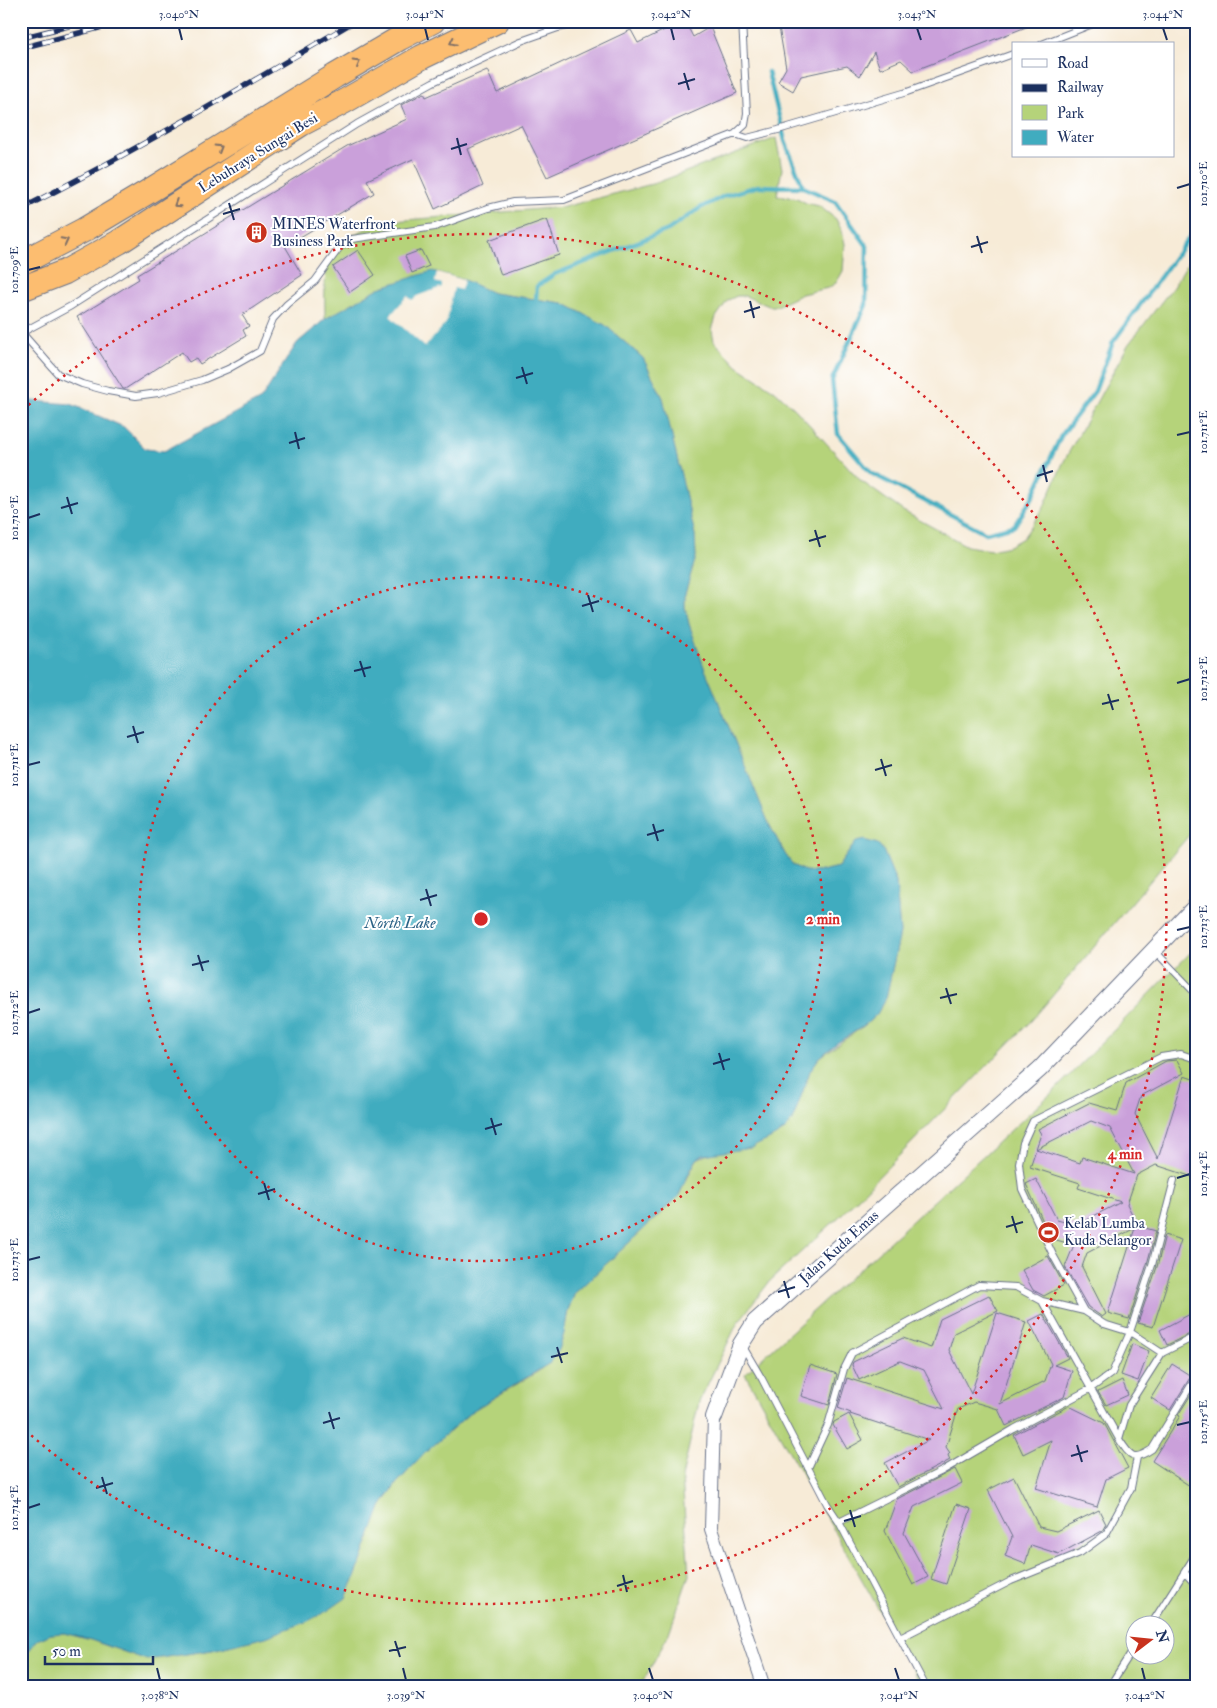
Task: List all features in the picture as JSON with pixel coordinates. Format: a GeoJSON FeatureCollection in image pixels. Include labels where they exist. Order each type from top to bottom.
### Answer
{"type":"FeatureCollection","features":[{"type":"Feature","properties":{"kind":"highway","name":"Lebuhraya Sungai Besi"},"geometry":{"type":"LineString","coordinates":[[21,263],[84,230],[335,76],[433,21]]}},
{"type":"Feature","properties":{"kind":"highway","name":"Lebuhraya Sungai Besi"},"geometry":{"type":"LineString","coordinates":[[21,289],[65,272],[90,259],[301,124],[345,102],[422,57],[497,21]]}},
{"type":"Feature","properties":{"kind":"street","name":"Jalan Kuda Emas"},"geometry":{"type":"LineString","coordinates":[[764,1687],[711,1529],[714,1417],[741,1344],[755,1322],[1040,1069],[1196,906]]}},
{"type":"Feature","properties":{"kind":"lane"},"geometry":{"type":"LineString","coordinates":[[590,21],[558,28],[521,41],[433,82],[357,124],[71,306],[22,333],[58,374],[82,384],[136,396],[158,394],[202,380],[228,369],[260,351],[273,319],[287,304],[315,281],[340,247],[352,239],[435,227],[488,208],[513,202],[564,200],[735,134],[745,125],[747,113],[742,21]]}},
{"type":"Feature","properties":{"kind":"lane"},"geometry":{"type":"LineString","coordinates":[[1047,42],[1100,21]]}},
{"type":"Feature","properties":{"kind":"lane"},"geometry":{"type":"LineString","coordinates":[[735,134],[747,138],[778,130],[907,92],[1012,54]]}},
{"type":"Feature","properties":{"kind":"lane"},"geometry":{"type":"LineString","coordinates":[[1154,950],[1196,994]]}},
{"type":"Feature","properties":{"kind":"lane"},"geometry":{"type":"LineString","coordinates":[[1084,1311],[1053,1255],[1022,1189],[1019,1163],[1023,1143],[1033,1121],[1161,1057],[1181,1054],[1196,1059]]}},
{"type":"Feature","properties":{"kind":"lane"},"geometry":{"type":"LineString","coordinates":[[839,1522],[942,1471],[1090,1389],[1112,1373],[1130,1332],[1152,1265],[1174,1180]]}},
{"type":"Feature","properties":{"kind":"lane"},"geometry":{"type":"LineString","coordinates":[[808,1468],[828,1425],[844,1369],[852,1353],[979,1285],[1016,1287],[1042,1301],[1084,1311],[1104,1324],[1130,1332],[1162,1353]]}},
{"type":"Feature","properties":{"kind":"lane"},"geometry":{"type":"LineString","coordinates":[[1042,1301],[1090,1389],[1129,1454],[1137,1457],[1152,1449],[1196,1377]]}},
{"type":"Feature","properties":{"kind":"lane"},"geometry":{"type":"LineString","coordinates":[[1119,1439],[1129,1405],[1162,1353],[1196,1336]]}},
{"type":"Feature","properties":{"kind":"lane"},"geometry":{"type":"LineString","coordinates":[[741,1344],[762,1379],[926,1687]]}},
{"type":"Feature","properties":{"kind":"lane"},"geometry":{"type":"LineString","coordinates":[[900,1638],[1011,1581],[1080,1553],[1106,1534],[1131,1488],[1137,1457]]}},
{"type":"Feature","properties":{"kind":"lane"},"geometry":{"type":"LineString","coordinates":[[1157,1616],[1196,1554]]}},
{"type":"Feature","properties":{"kind":"lane"},"geometry":{"type":"LineString","coordinates":[[1185,1574],[1196,1585]]}},
{"type":"Feature","properties":{"kind":"lane"},"geometry":{"type":"LineString","coordinates":[[1109,1687],[1124,1664]]}},
{"type":"Feature","properties":{"kind":"green space"},"geometry":{"type":"Polygon","coordinates":[[[776,138],[782,169],[777,195],[797,198],[806,203],[819,206],[836,219],[842,231],[845,244],[843,271],[836,283],[828,288],[802,294],[777,306],[769,306],[745,296],[737,296],[728,300],[716,317],[712,330],[714,341],[737,366],[774,390],[795,409],[861,481],[903,511],[967,546],[991,550],[1009,546],[1023,538],[1043,509],[1063,463],[1128,345],[1173,287],[1196,249],[1196,827],[1032,1020],[841,1215],[770,1281],[737,1324],[699,1402],[682,1477],[689,1575],[669,1633],[640,1687],[21,1687],[21,1661],[37,1640],[51,1634],[64,1633],[91,1640],[147,1660],[212,1650],[265,1637],[346,1598],[381,1507],[396,1484],[425,1453],[472,1411],[539,1371],[559,1350],[568,1310],[575,1293],[678,1197],[697,1159],[793,1118],[810,1071],[819,1058],[865,1025],[877,1014],[886,998],[900,933],[896,882],[883,850],[878,844],[852,847],[838,867],[817,872],[805,871],[793,865],[769,824],[704,667],[685,607],[685,593],[696,557],[695,535],[663,398],[643,358],[605,325],[563,303],[493,293],[464,280],[437,272],[379,288],[325,319],[326,272],[332,254],[355,234],[382,222],[564,207],[656,183],[776,138]]]}},
{"type":"Feature","properties":{"kind":"green space","name":"Kelab Lumba Kuda Selangor"},"geometry":{"type":"Polygon","coordinates":[[[1196,947],[1196,1687],[923,1687],[745,1374],[1055,1090],[1196,947]]]}},
{"type":"Feature","properties":{"kind":"water","name":"North Lake"},"geometry":{"type":"Polygon","coordinates":[[[432,271],[464,280],[493,293],[563,303],[605,325],[643,358],[663,398],[695,535],[696,557],[685,593],[685,607],[704,667],[769,824],[793,865],[805,871],[817,872],[838,867],[856,842],[864,840],[878,844],[883,850],[896,882],[900,933],[886,998],[877,1014],[865,1025],[837,1043],[819,1058],[810,1071],[793,1119],[785,1130],[751,1148],[703,1155],[697,1159],[678,1197],[575,1293],[568,1310],[559,1350],[550,1363],[472,1411],[425,1453],[396,1484],[381,1507],[346,1598],[308,1621],[266,1637],[212,1650],[147,1660],[91,1640],[64,1633],[51,1634],[37,1640],[21,1661],[21,400],[71,404],[124,427],[146,449],[164,451],[261,399],[297,343],[325,319],[379,288],[432,271]]]}},
{"type":"Feature","properties":{"kind":"pier"},"geometry":{"type":"Polygon","coordinates":[[[437,272],[464,280],[461,290],[454,288],[446,323],[425,347],[390,316],[407,296],[412,300],[417,296],[442,287],[442,284],[435,282],[437,272]]]}},
{"type":"Feature","properties":{"kind":"building","name":"MINES Waterfront Business Park"},"geometry":{"type":"Polygon","coordinates":[[[685,21],[693,37],[710,27],[737,93],[547,177],[521,125],[468,149],[483,186],[435,209],[413,159],[367,180],[374,193],[285,246],[302,275],[242,315],[249,326],[243,330],[246,336],[200,364],[196,358],[189,362],[182,352],[123,389],[77,317],[139,279],[137,275],[347,146],[407,119],[401,105],[424,93],[426,97],[487,70],[497,93],[631,30],[638,43],[685,21]]]}},
{"type":"Feature","properties":{"kind":"building"},"geometry":{"type":"Polygon","coordinates":[[[778,21],[1039,22],[913,71],[901,60],[880,69],[874,52],[860,76],[847,66],[801,76],[793,91],[778,82],[786,68],[778,21]]]}},
{"type":"Feature","properties":{"kind":"building"},"geometry":{"type":"Polygon","coordinates":[[[547,219],[559,255],[501,275],[489,240],[547,219]]]}},
{"type":"Feature","properties":{"kind":"building"},"geometry":{"type":"Polygon","coordinates":[[[358,250],[375,275],[350,292],[333,267],[358,250]]]}},
{"type":"Feature","properties":{"kind":"building"},"geometry":{"type":"Polygon","coordinates":[[[421,250],[429,266],[412,273],[405,256],[421,250]]]}},
{"type":"Feature","properties":{"kind":"building"},"geometry":{"type":"Polygon","coordinates":[[[1177,1060],[1184,1073],[1141,1096],[1135,1114],[1158,1159],[1184,1076],[1196,1080],[1196,1178],[1156,1165],[1137,1175],[1127,1204],[1138,1226],[1156,1231],[1129,1319],[1108,1313],[1135,1228],[1087,1253],[1082,1267],[1106,1314],[1102,1317],[1088,1307],[1065,1267],[1074,1245],[1053,1239],[1056,1226],[1047,1230],[1026,1184],[1036,1179],[1057,1220],[1076,1225],[1121,1202],[1078,1188],[1080,1183],[1030,1167],[1036,1149],[1041,1134],[1038,1129],[1089,1103],[1117,1111],[1126,1083],[1166,1061],[1177,1060]],[[1091,1121],[1036,1149],[1080,1163],[1082,1157],[1134,1174],[1110,1128],[1091,1121]]]}},
{"type":"Feature","properties":{"kind":"building"},"geometry":{"type":"Polygon","coordinates":[[[1165,1235],[1181,1240],[1153,1327],[1138,1323],[1157,1267],[1165,1235]]]}},
{"type":"Feature","properties":{"kind":"building"},"geometry":{"type":"Polygon","coordinates":[[[1048,1256],[1064,1285],[1044,1296],[1033,1290],[1022,1270],[1048,1256]]]}},
{"type":"Feature","properties":{"kind":"building"},"geometry":{"type":"Polygon","coordinates":[[[989,1295],[998,1311],[954,1333],[949,1350],[971,1394],[997,1313],[1026,1322],[1000,1404],[1045,1381],[1051,1364],[1029,1321],[1043,1314],[1068,1358],[1054,1365],[1072,1371],[1064,1397],[1006,1426],[998,1409],[974,1402],[958,1409],[946,1447],[950,1453],[948,1455],[950,1460],[898,1487],[885,1463],[929,1440],[850,1414],[838,1408],[847,1378],[944,1409],[924,1370],[900,1361],[859,1380],[852,1365],[853,1362],[903,1338],[931,1348],[940,1319],[989,1295]]]}},
{"type":"Feature","properties":{"kind":"building"},"geometry":{"type":"Polygon","coordinates":[[[1196,1311],[1196,1331],[1167,1345],[1160,1330],[1196,1311]]]}},
{"type":"Feature","properties":{"kind":"building"},"geometry":{"type":"Polygon","coordinates":[[[1132,1344],[1149,1351],[1138,1381],[1121,1375],[1132,1344]]]}},
{"type":"Feature","properties":{"kind":"building"},"geometry":{"type":"Polygon","coordinates":[[[1172,1364],[1191,1376],[1170,1410],[1151,1398],[1172,1364]]]}},
{"type":"Feature","properties":{"kind":"building"},"geometry":{"type":"Polygon","coordinates":[[[810,1365],[837,1374],[829,1405],[801,1396],[810,1365]]]}},
{"type":"Feature","properties":{"kind":"building"},"geometry":{"type":"Polygon","coordinates":[[[1122,1380],[1128,1395],[1106,1405],[1098,1392],[1122,1380]]]}},
{"type":"Feature","properties":{"kind":"building"},"geometry":{"type":"Polygon","coordinates":[[[1196,1387],[1196,1490],[1152,1461],[1196,1387]]]}},
{"type":"Feature","properties":{"kind":"building"},"geometry":{"type":"Polygon","coordinates":[[[1069,1406],[1104,1423],[1128,1468],[1106,1479],[1097,1507],[1036,1488],[1051,1440],[1023,1454],[1014,1435],[1069,1406]]]}},
{"type":"Feature","properties":{"kind":"building"},"geometry":{"type":"Polygon","coordinates":[[[849,1414],[863,1440],[847,1449],[833,1425],[834,1422],[849,1414]]]}},
{"type":"Feature","properties":{"kind":"building"},"geometry":{"type":"Polygon","coordinates":[[[955,1469],[962,1483],[914,1507],[904,1533],[928,1577],[913,1585],[885,1531],[897,1499],[955,1469]]]}},
{"type":"Feature","properties":{"kind":"building"},"geometry":{"type":"Polygon","coordinates":[[[1014,1477],[1039,1527],[1056,1531],[1099,1510],[1106,1524],[1102,1531],[1059,1554],[1031,1545],[1025,1564],[1005,1556],[1012,1537],[988,1490],[1014,1477]]]}},
{"type":"Feature","properties":{"kind":"building"},"geometry":{"type":"Polygon","coordinates":[[[956,1504],[971,1509],[946,1584],[931,1579],[956,1504]]]}},
{"type":"Feature","properties":{"kind":"waterway"},"geometry":{"type":"LineString","coordinates":[[768,72],[785,141],[803,187]]}},
{"type":"Feature","properties":{"kind":"waterway"},"geometry":{"type":"LineString","coordinates":[[536,299],[537,286],[555,274],[668,230],[700,208],[724,196],[758,186],[803,187],[835,201],[867,246],[866,305],[832,380],[838,434],[871,473],[986,533],[1014,526],[1032,498],[1061,436],[1095,391],[1113,342],[1196,228]]}},
{"type":"Feature","properties":{"kind":"railway"},"geometry":{"type":"LineString","coordinates":[[21,38],[88,21]]}},
{"type":"Feature","properties":{"kind":"railway"},"geometry":{"type":"LineString","coordinates":[[21,48],[126,21]]}},
{"type":"Feature","properties":{"kind":"railway"},"geometry":{"type":"LineString","coordinates":[[21,209],[148,141],[355,21]]}},
{"type":"Feature","properties":{"kind":"place","name":"MINES Waterfront Business Park"},"geometry":{"type":"Point","coordinates":[256,233]}},
{"type":"Feature","properties":{"kind":"place","name":"Kelab Lumba Kuda Selangor"},"geometry":{"type":"Point","coordinates":[1048,1232]}}]}
